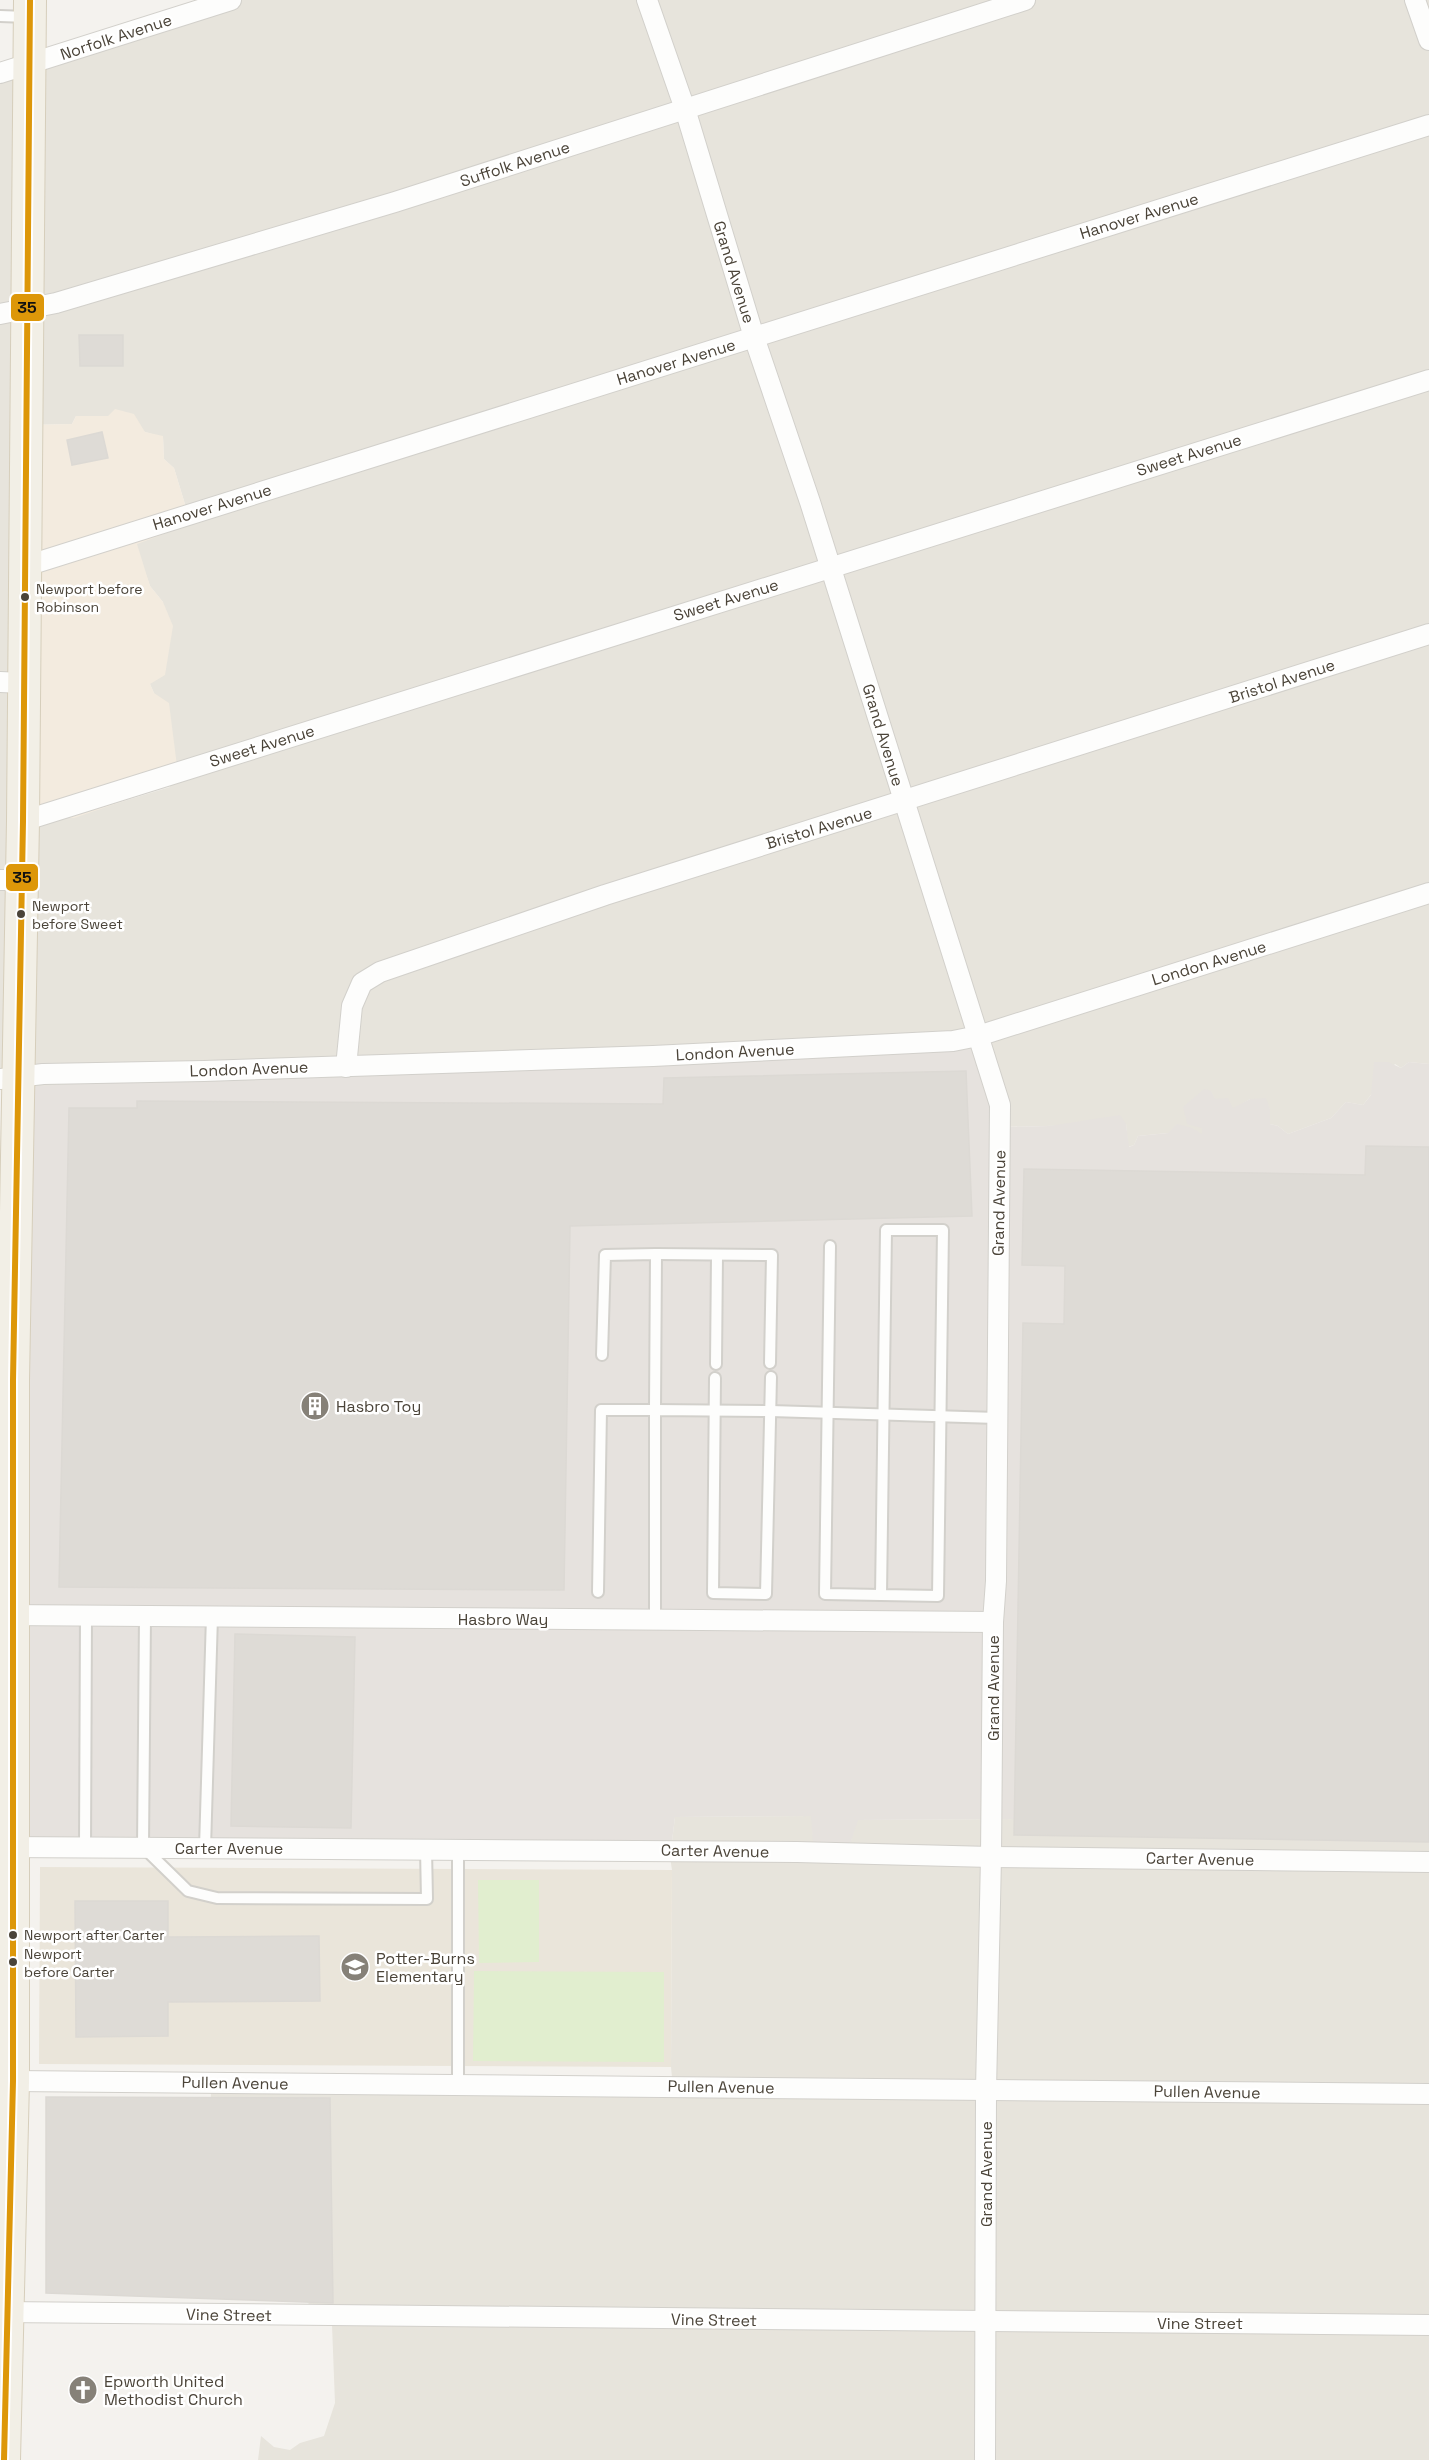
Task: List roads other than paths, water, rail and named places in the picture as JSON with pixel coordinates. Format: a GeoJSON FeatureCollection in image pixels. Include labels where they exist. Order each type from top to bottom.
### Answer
{"type":"FeatureCollection","features":[{"type":"Feature","properties":{"kind":"main road"},"geometry":{"type":"LineString","coordinates":[[4,2460],[4,2312],[13,2081],[6,1848],[6,1379],[11,880],[22,821],[12,683],[26,566],[14,310],[30,64],[20,11]]}},
{"type":"Feature","properties":{"kind":"street","name":"Norfolk Avenue"},"geometry":{"type":"LineString","coordinates":[[0,73],[231,0]]}},
{"type":"Feature","properties":{"kind":"street","name":"Grand Avenue"},"geometry":{"type":"LineString","coordinates":[[647,0],[685,109],[754,337],[830,568],[1000,1105],[996,1581],[993,1622],[992,1857],[986,2090],[985,2460]]}},
{"type":"Feature","properties":{"kind":"street","name":"Suffolk Avenue"},"geometry":{"type":"LineString","coordinates":[[14,310],[56,303],[394,202],[1025,0]]}},
{"type":"Feature","properties":{"kind":"street"},"geometry":{"type":"LineString","coordinates":[[1416,0],[1429,40]]}},
{"type":"Feature","properties":{"kind":"street","name":"Hanover Avenue"},"geometry":{"type":"LineString","coordinates":[[26,566],[1429,125]]}},
{"type":"Feature","properties":{"kind":"street","name":"Sweet Avenue"},"geometry":{"type":"LineString","coordinates":[[22,821],[1429,380]]}},
{"type":"Feature","properties":{"kind":"street","name":"Bristol Avenue"},"geometry":{"type":"LineString","coordinates":[[346,1066],[352,1006],[362,983],[380,972],[605,895],[1429,634]]}},
{"type":"Feature","properties":{"kind":"street","name":"London Avenue"},"geometry":{"type":"LineString","coordinates":[[9,1078],[43,1074],[653,1056],[953,1041],[978,1036],[1429,893]]}},
{"type":"Feature","properties":{"kind":"street","name":"Hasbro Way"},"geometry":{"type":"LineString","coordinates":[[7,1615],[993,1622]]}},
{"type":"Feature","properties":{"kind":"street","name":"Carter Avenue"},"geometry":{"type":"LineString","coordinates":[[6,1848],[797,1852],[992,1857],[1429,1862]]}},
{"type":"Feature","properties":{"kind":"street","name":"Pullen Avenue"},"geometry":{"type":"LineString","coordinates":[[13,2081],[1429,2094]]}},
{"type":"Feature","properties":{"kind":"street","name":"Vine Street"},"geometry":{"type":"LineString","coordinates":[[4,2312],[986,2323],[1429,2325]]}},
{"type":"Feature","properties":{"kind":"lane"},"geometry":{"type":"LineString","coordinates":[[830,1246],[825,1594],[881,1595],[938,1596],[943,1230],[885,1230],[885,1414],[881,1595]]}},
{"type":"Feature","properties":{"kind":"lane"},"geometry":{"type":"LineString","coordinates":[[655,1620],[656,1254]]}},
{"type":"Feature","properties":{"kind":"lane"},"geometry":{"type":"LineString","coordinates":[[602,1355],[605,1255],[772,1255],[770,1363]]}},
{"type":"Feature","properties":{"kind":"lane"},"geometry":{"type":"LineString","coordinates":[[716,1364],[717,1255]]}},
{"type":"Feature","properties":{"kind":"lane"},"geometry":{"type":"LineString","coordinates":[[715,1378],[713,1593],[766,1594],[771,1377]]}},
{"type":"Feature","properties":{"kind":"lane"},"geometry":{"type":"LineString","coordinates":[[598,1592],[601,1410],[828,1412],[997,1418]]}},
{"type":"Feature","properties":{"kind":"lane"},"geometry":{"type":"LineString","coordinates":[[85,1848],[86,1616]]}},
{"type":"Feature","properties":{"kind":"lane"},"geometry":{"type":"LineString","coordinates":[[145,1616],[143,1847],[188,1892],[217,1898],[427,1899],[426,1849]]}},
{"type":"Feature","properties":{"kind":"lane"},"geometry":{"type":"LineString","coordinates":[[205,1848],[212,1617]]}},
{"type":"Feature","properties":{"kind":"lane"},"geometry":{"type":"LineString","coordinates":[[458,1849],[458,2085]]}},
{"type":"Feature","properties":{"kind":"place","name":"Newport before Robinson"},"geometry":{"type":"Point","coordinates":[25,597]}},
{"type":"Feature","properties":{"kind":"place","name":"Newport before Sweet"},"geometry":{"type":"Point","coordinates":[21,914]}},
{"type":"Feature","properties":{"kind":"place","name":"Hasbro Toy"},"geometry":{"type":"Point","coordinates":[315,1406]}},
{"type":"Feature","properties":{"kind":"place","name":"Newport after Carter"},"geometry":{"type":"Point","coordinates":[13,1935]}},
{"type":"Feature","properties":{"kind":"place","name":"Newport before Carter"},"geometry":{"type":"Point","coordinates":[13,1962]}},
{"type":"Feature","properties":{"kind":"place","name":"Potter-Burns Elementary"},"geometry":{"type":"Point","coordinates":[355,1967]}},
{"type":"Feature","properties":{"kind":"place","name":"Epworth United Methodist Church"},"geometry":{"type":"Point","coordinates":[83,2390]}}]}
